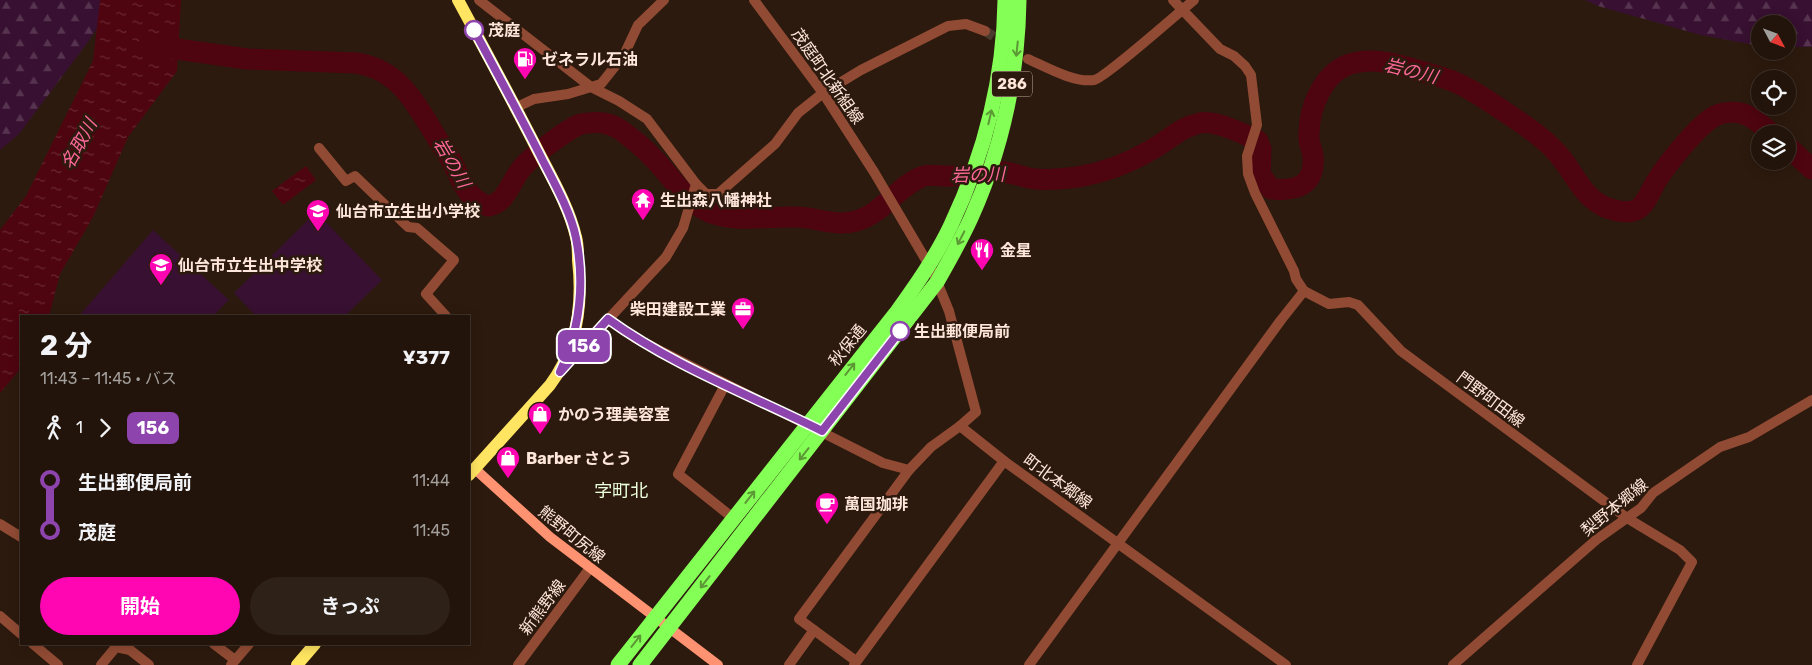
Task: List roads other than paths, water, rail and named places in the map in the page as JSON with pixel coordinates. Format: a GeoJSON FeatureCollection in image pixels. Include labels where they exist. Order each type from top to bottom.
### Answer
{"type":"FeatureCollection","features":[{"type":"Feature","properties":{"kind":"highway","name":"秋保通"},"geometry":{"type":"LineString","coordinates":[[618,665],[896,313],[928,265],[950,226],[976,164],[987,128],[999,70],[1004,27],[1004,0]]}},
{"type":"Feature","properties":{"kind":"highway","name":"秋保通"},"geometry":{"type":"LineString","coordinates":[[640,665],[937,282],[962,236],[992,166],[1008,105],[1014,73],[1019,29],[1019,0]]}},
{"type":"Feature","properties":{"kind":"main road"},"geometry":{"type":"LineString","coordinates":[[458,0],[564,203],[576,237],[581,285],[577,323],[570,350],[560,372],[471,469]]}},
{"type":"Feature","properties":{"kind":"main road"},"geometry":{"type":"LineString","coordinates":[[297,665],[314,645]]}},
{"type":"Feature","properties":{"kind":"street"},"geometry":{"type":"LineString","coordinates":[[479,0],[591,87],[619,101],[647,119],[695,188],[706,194],[718,194],[775,144],[798,113],[823,93],[869,66],[948,26],[966,24],[985,31]]}},
{"type":"Feature","properties":{"kind":"street"},"geometry":{"type":"LineString","coordinates":[[518,113],[534,98],[568,94],[601,84],[624,55],[638,25],[664,0]]}},
{"type":"Feature","properties":{"kind":"street","name":"茂庭町北新組線"},"geometry":{"type":"LineString","coordinates":[[754,0],[823,93],[874,172],[937,282],[949,311],[976,412],[960,426]]}},
{"type":"Feature","properties":{"kind":"street"},"geometry":{"type":"LineString","coordinates":[[1029,665],[1304,291],[1296,279],[1294,270],[1250,180],[1247,164],[1249,150],[1257,125],[1251,75],[1234,56],[1220,49],[1173,0]]}},
{"type":"Feature","properties":{"kind":"street"},"geometry":{"type":"LineString","coordinates":[[1028,59],[1057,72],[1079,79],[1096,80],[1194,0]]}},
{"type":"Feature","properties":{"kind":"street"},"geometry":{"type":"LineString","coordinates":[[319,148],[346,181],[355,176],[408,227],[417,228],[454,260],[426,294],[445,315]]}},
{"type":"Feature","properties":{"kind":"street"},"geometry":{"type":"LineString","coordinates":[[560,372],[666,257],[683,228],[695,188]]}},
{"type":"Feature","properties":{"kind":"street","name":"門野町田線"},"geometry":{"type":"LineString","coordinates":[[1304,291],[1329,304],[1349,302],[1358,305],[1401,351],[1627,518],[1680,550],[1692,562],[1637,665]]}},
{"type":"Feature","properties":{"kind":"street"},"geometry":{"type":"LineString","coordinates":[[608,319],[635,338],[725,385],[822,431],[883,463],[909,470]]}},
{"type":"Feature","properties":{"kind":"street"},"geometry":{"type":"LineString","coordinates":[[725,385],[678,474],[733,518]]}},
{"type":"Feature","properties":{"kind":"street","name":"梨野本郷線"},"geometry":{"type":"LineString","coordinates":[[1453,665],[1596,540],[1641,508],[1653,494],[1706,455],[1720,447],[1749,437],[1812,400]]}},
{"type":"Feature","properties":{"kind":"street"},"geometry":{"type":"LineString","coordinates":[[960,426],[931,447],[909,470],[799,619],[855,663],[1004,460]]}},
{"type":"Feature","properties":{"kind":"street","name":"町北本郷線"},"geometry":{"type":"LineString","coordinates":[[960,426],[1286,665]]}},
{"type":"Feature","properties":{"kind":"street","name":"熊野町尻線"},"geometry":{"type":"LineString","coordinates":[[471,469],[550,537],[718,665]]}},
{"type":"Feature","properties":{"kind":"street"},"geometry":{"type":"LineString","coordinates":[[0,524],[20,536]]}},
{"type":"Feature","properties":{"kind":"street","name":"新熊野線"},"geometry":{"type":"LineString","coordinates":[[518,665],[590,568]]}},
{"type":"Feature","properties":{"kind":"street"},"geometry":{"type":"LineString","coordinates":[[0,616],[20,633]]}},
{"type":"Feature","properties":{"kind":"street"},"geometry":{"type":"LineString","coordinates":[[788,665],[814,630]]}},
{"type":"Feature","properties":{"kind":"street"},"geometry":{"type":"LineString","coordinates":[[34,645],[58,665]]}},
{"type":"Feature","properties":{"kind":"street"},"geometry":{"type":"LineString","coordinates":[[215,645],[233,663],[248,645]]}},
{"type":"Feature","properties":{"kind":"street"},"geometry":{"type":"LineString","coordinates":[[101,665],[116,647],[130,650],[149,665]]}},
{"type":"Feature","properties":{"kind":"water","name":"名取川"},"geometry":{"type":"Polygon","coordinates":[[[100,0],[181,0],[177,71],[128,137],[93,217],[60,274],[49,315],[20,315],[20,369],[0,393],[0,230],[26,196],[93,61],[100,0]]]}},
{"type":"Feature","properties":{"kind":"water"},"geometry":{"type":"Polygon","coordinates":[[[306,166],[316,180],[283,205],[272,191],[306,166]]]}},
{"type":"Feature","properties":{"kind":"waterway","name":"岩の川"},"geometry":{"type":"LineString","coordinates":[[149,45],[247,59],[356,63],[384,73],[406,91],[423,114],[470,194],[488,206],[499,202],[503,198],[523,166],[548,145],[581,124],[595,123],[609,124],[624,132],[637,142],[660,165],[684,194],[702,209],[729,217],[796,217],[848,223],[874,213],[904,187],[921,177],[998,172],[1047,180],[1087,175],[1134,159],[1180,131],[1200,123],[1230,128],[1258,141],[1261,149],[1260,174],[1271,189],[1295,188],[1307,181],[1311,175],[1313,157],[1309,141],[1309,127],[1311,115],[1320,92],[1326,82],[1343,67],[1368,61],[1396,64],[1439,76],[1477,93],[1541,137],[1564,161],[1590,197],[1597,203],[1617,211],[1626,212],[1638,209],[1676,155],[1700,127],[1715,116],[1737,112],[1756,120],[1762,125]]}},
{"type":"Feature","properties":{"kind":"waterway","name":"岩の川"},"geometry":{"type":"LineString","coordinates":[[1796,154],[1812,169]]}},
{"type":"Feature","properties":{"kind":"tunnel"},"geometry":{"type":"LineString","coordinates":[[985,31],[1007,45]]}},
{"type":"Feature","properties":{"kind":"place","name":"茂庭"},"geometry":{"type":"Point","coordinates":[474,30]}},
{"type":"Feature","properties":{"kind":"place","name":"ゼネラル石油"},"geometry":{"type":"Point","coordinates":[525,80]}},
{"type":"Feature","properties":{"kind":"place","name":"生出森八幡神社"},"geometry":{"type":"Point","coordinates":[643,221]}},
{"type":"Feature","properties":{"kind":"place","name":"仙台市立生出小学校"},"geometry":{"type":"Point","coordinates":[318,232]}},
{"type":"Feature","properties":{"kind":"place","name":"金星"},"geometry":{"type":"Point","coordinates":[982,271]}},
{"type":"Feature","properties":{"kind":"place","name":"仙台市立生出中学校"},"geometry":{"type":"Point","coordinates":[161,286]}},
{"type":"Feature","properties":{"kind":"place","name":"柴田建設工業"},"geometry":{"type":"Point","coordinates":[743,330]}},
{"type":"Feature","properties":{"kind":"place","name":"生出郵便局前"},"geometry":{"type":"Point","coordinates":[900,331]}},
{"type":"Feature","properties":{"kind":"place","name":"かのう理美容室"},"geometry":{"type":"Point","coordinates":[540,435]}},
{"type":"Feature","properties":{"kind":"place","name":"Barber さとう"},"geometry":{"type":"Point","coordinates":[508,479]}},
{"type":"Feature","properties":{"kind":"place","name":"萬国珈琲"},"geometry":{"type":"Point","coordinates":[827,525]}},
{"type":"Feature","properties":{"kind":"district","name":"字町北"},"geometry":{"type":"Point","coordinates":[621,491]}}]}
